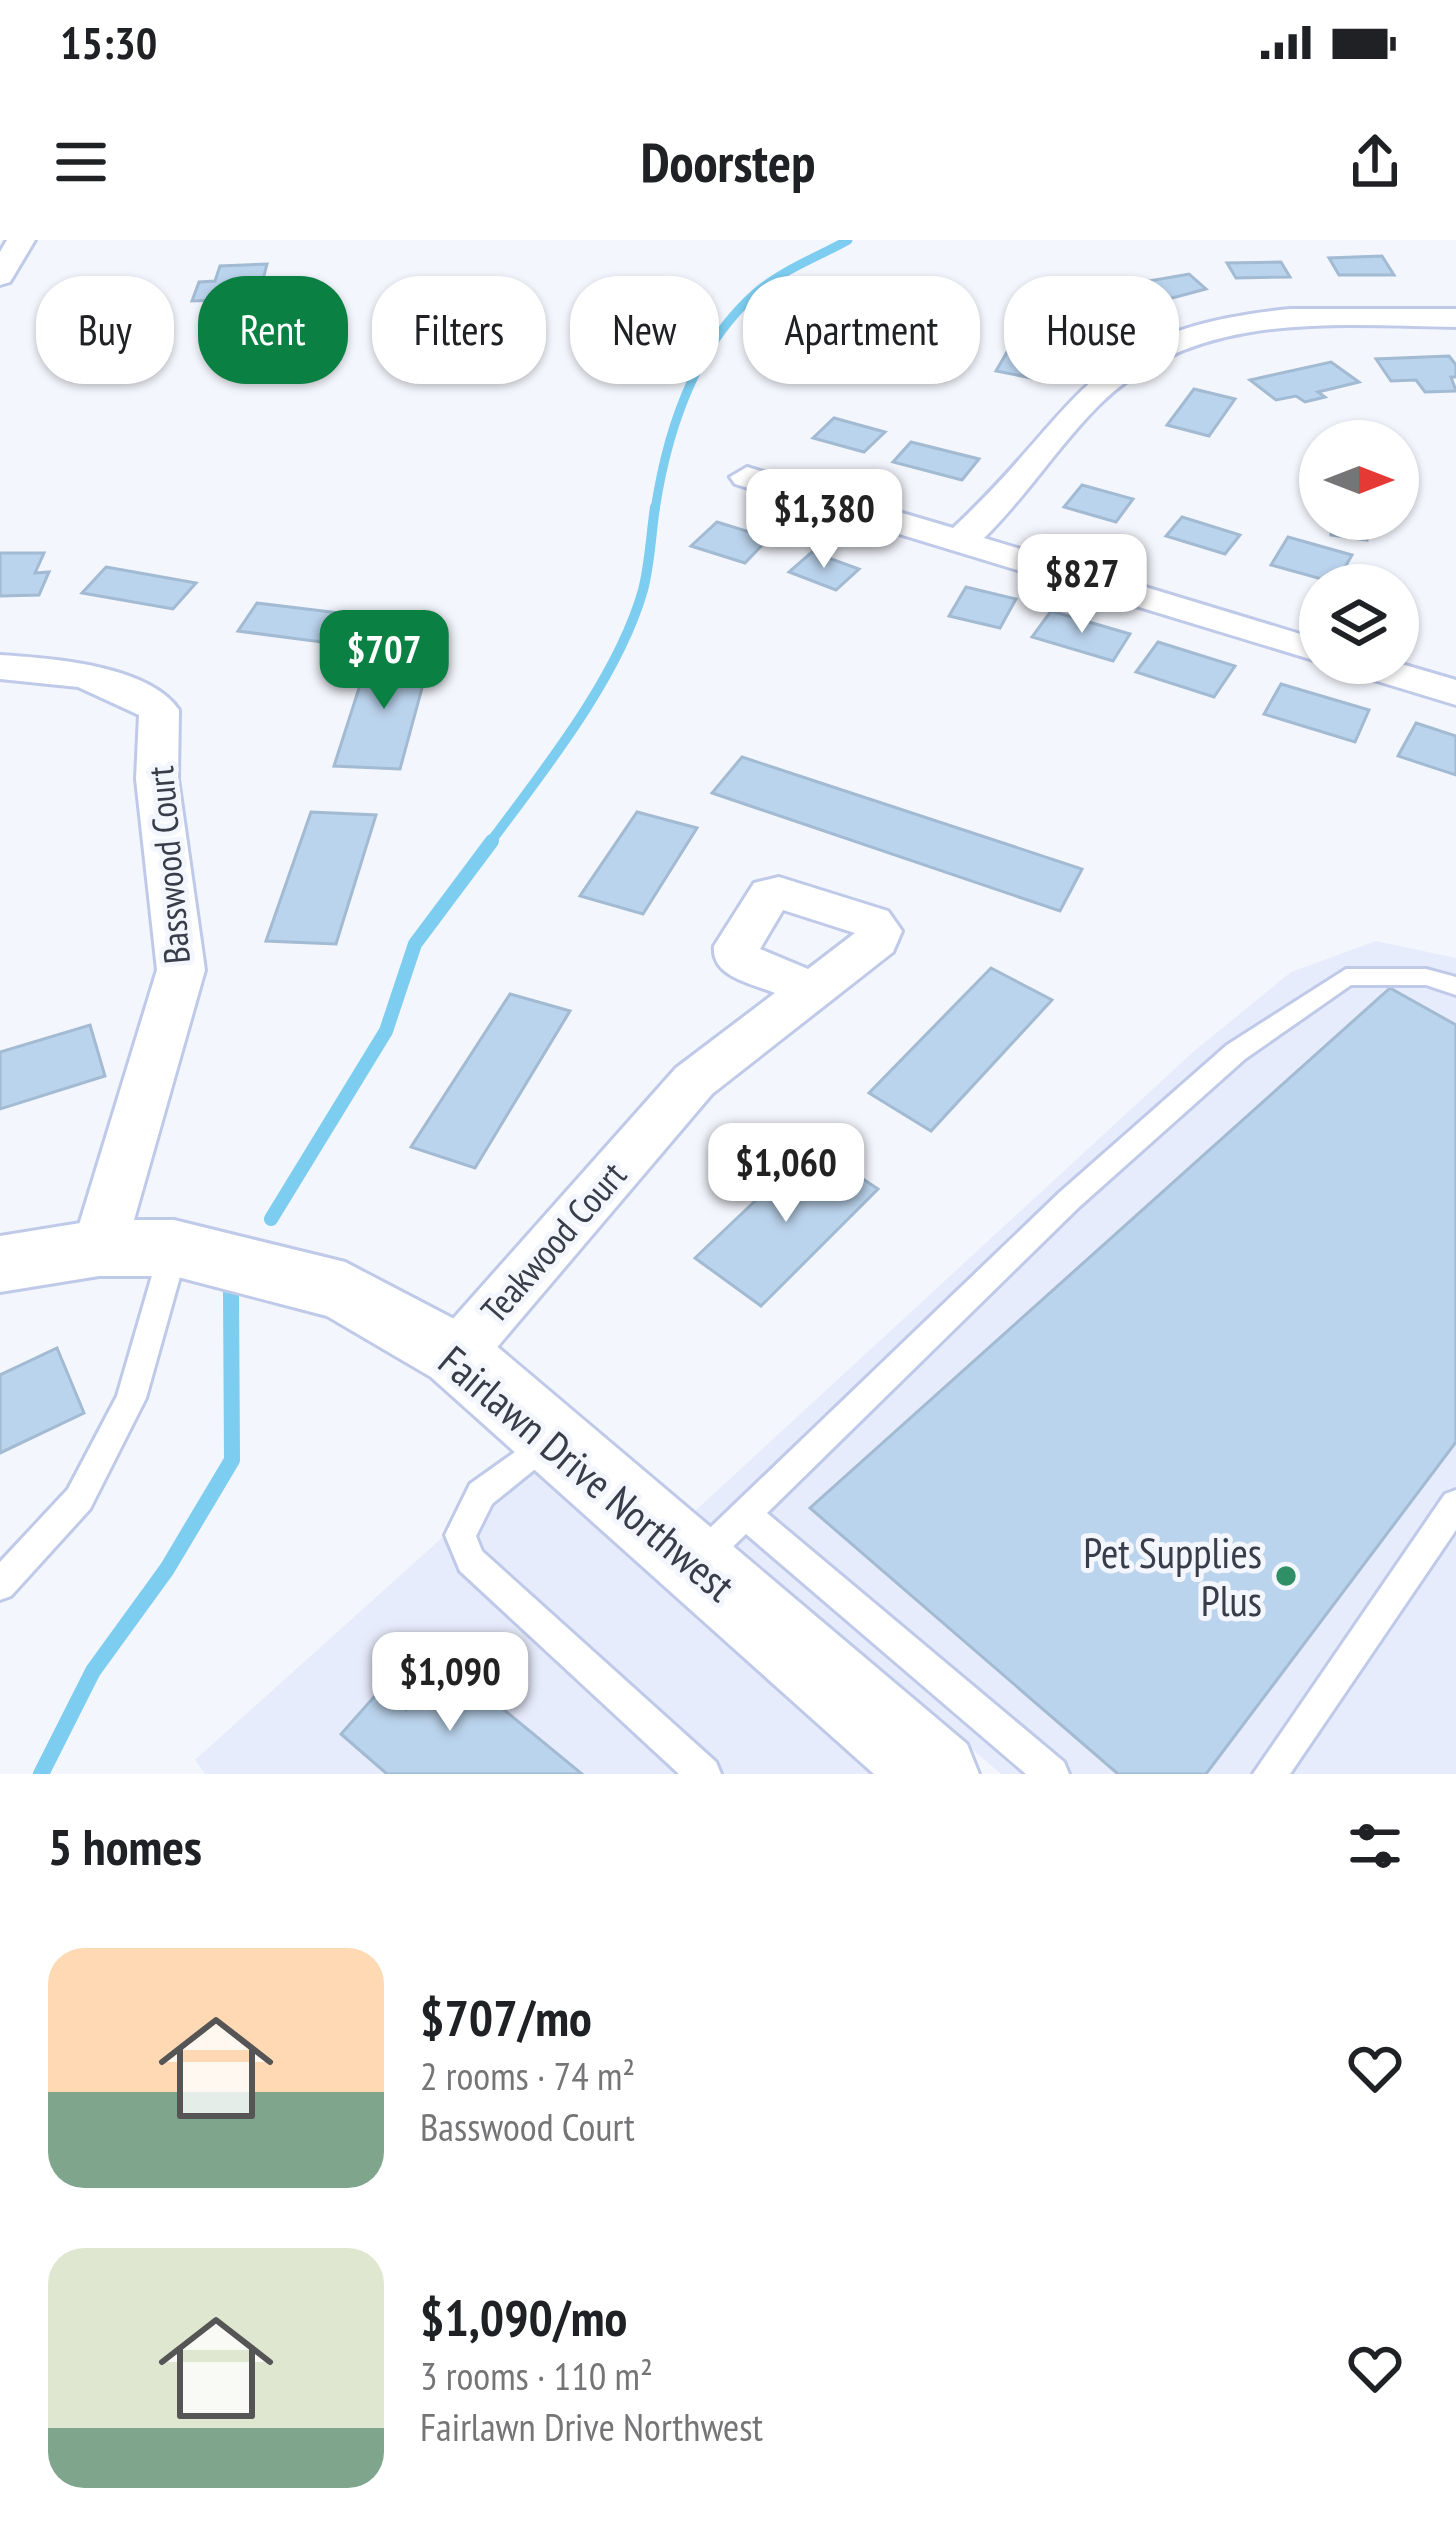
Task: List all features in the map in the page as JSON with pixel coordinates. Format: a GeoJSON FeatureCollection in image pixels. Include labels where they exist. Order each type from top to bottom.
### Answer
{"type":"FeatureCollection","features":[{"type":"Feature","properties":{"kind":"street"},"geometry":{"type":"LineString","coordinates":[[0,276],[21,240]]}},
{"type":"Feature","properties":{"kind":"street"},"geometry":{"type":"LineString","coordinates":[[961,540],[1132,362],[1190,335],[1276,321],[1456,318]]}},
{"type":"Feature","properties":{"kind":"street"},"geometry":{"type":"LineString","coordinates":[[747,476],[1299,645]]}},
{"type":"Feature","properties":{"kind":"street","name":"Basswood Court"},"geometry":{"type":"LineString","coordinates":[[0,667],[49,669],[121,683],[159,710],[158,779],[181,970],[131,1248]]}},
{"type":"Feature","properties":{"kind":"street"},"geometry":{"type":"LineString","coordinates":[[1419,681],[1456,692]]}},
{"type":"Feature","properties":{"kind":"street","name":"Teakwood Court"},"geometry":{"type":"LineString","coordinates":[[456,1355],[694,1081],[816,992]]}},
{"type":"Feature","properties":{"kind":"street"},"geometry":{"type":"LineString","coordinates":[[0,1264],[131,1248]]}},
{"type":"Feature","properties":{"kind":"street","name":"Fairlawn Drive Northwest"},"geometry":{"type":"LineString","coordinates":[[131,1248],[345,1291],[456,1355],[554,1437],[720,1538],[906,1766]]}},
{"type":"Feature","properties":{"kind":"lane"},"geometry":{"type":"LineString","coordinates":[[1052,1774],[720,1538],[1069,1200],[1236,1052],[1346,977],[1426,977],[1456,986]]}},
{"type":"Feature","properties":{"kind":"lane"},"geometry":{"type":"LineString","coordinates":[[0,1585],[79,1499],[131,1399],[131,1248]]}},
{"type":"Feature","properties":{"kind":"lane"},"geometry":{"type":"LineString","coordinates":[[554,1437],[481,1494],[460,1535],[471,1562],[704,1774]]}},
{"type":"Feature","properties":{"kind":"lane"},"geometry":{"type":"LineString","coordinates":[[1270,1774],[1456,1504]]}},
{"type":"Feature","properties":{"kind":"shaded area"},"geometry":{"type":"Polygon","coordinates":[[[1376,941],[1456,958],[1456,1774],[1001,1774],[695,1511],[1193,1052],[1291,972],[1376,941]]]}},
{"type":"Feature","properties":{"kind":"shaded area"},"geometry":{"type":"Polygon","coordinates":[[[554,1437],[939,1774],[205,1774],[195,1760],[554,1437]]]}},
{"type":"Feature","properties":{"kind":"building"},"geometry":{"type":"Polygon","coordinates":[[[1382,256],[1394,275],[1339,275],[1329,258],[1382,256]]]}},
{"type":"Feature","properties":{"kind":"building"},"geometry":{"type":"Polygon","coordinates":[[[1281,262],[1290,277],[1236,278],[1227,263],[1281,262]]]}},
{"type":"Feature","properties":{"kind":"building"},"geometry":{"type":"Polygon","coordinates":[[[267,264],[264,276],[217,276],[220,266],[267,264]]]}},
{"type":"Feature","properties":{"kind":"building"},"geometry":{"type":"Polygon","coordinates":[[[1189,274],[1206,289],[1179,296],[1178,276],[1189,274]]]}},
{"type":"Feature","properties":{"kind":"building"},"geometry":{"type":"Polygon","coordinates":[[[1449,356],[1456,365],[1456,377],[1451,377],[1456,391],[1425,392],[1416,380],[1391,381],[1376,359],[1449,356]]]}},
{"type":"Feature","properties":{"kind":"building"},"geometry":{"type":"Polygon","coordinates":[[[1331,362],[1359,382],[1318,392],[1325,397],[1305,402],[1296,396],[1276,400],[1250,380],[1331,362]]]}},
{"type":"Feature","properties":{"kind":"building"},"geometry":{"type":"Polygon","coordinates":[[[1194,389],[1235,399],[1209,436],[1167,425],[1194,389]]]}},
{"type":"Feature","properties":{"kind":"building"},"geometry":{"type":"Polygon","coordinates":[[[834,418],[885,432],[864,452],[813,438],[834,418]]]}},
{"type":"Feature","properties":{"kind":"building"},"geometry":{"type":"Polygon","coordinates":[[[911,442],[979,459],[962,480],[893,462],[911,442]]]}},
{"type":"Feature","properties":{"kind":"building"},"geometry":{"type":"Polygon","coordinates":[[[1082,485],[1133,499],[1116,522],[1064,507],[1082,485]]]}},
{"type":"Feature","properties":{"kind":"building"},"geometry":{"type":"Polygon","coordinates":[[[1182,517],[1240,535],[1225,554],[1166,536],[1182,517]]]}},
{"type":"Feature","properties":{"kind":"building"},"geometry":{"type":"Polygon","coordinates":[[[717,522],[769,538],[745,563],[691,546],[717,522]]]}},
{"type":"Feature","properties":{"kind":"building"},"geometry":{"type":"Polygon","coordinates":[[[1288,537],[1352,555],[1347,564],[1299,564],[1299,573],[1271,565],[1288,537]]]}},
{"type":"Feature","properties":{"kind":"building"},"geometry":{"type":"Polygon","coordinates":[[[812,552],[859,569],[836,590],[789,572],[812,552]]]}},
{"type":"Feature","properties":{"kind":"building"},"geometry":{"type":"Polygon","coordinates":[[[0,553],[44,553],[35,573],[49,572],[39,595],[0,596],[0,553]]]}},
{"type":"Feature","properties":{"kind":"building"},"geometry":{"type":"Polygon","coordinates":[[[106,567],[196,583],[173,609],[82,593],[106,567]]]}},
{"type":"Feature","properties":{"kind":"building"},"geometry":{"type":"Polygon","coordinates":[[[966,587],[1016,599],[1000,628],[949,616],[966,587]]]}},
{"type":"Feature","properties":{"kind":"building"},"geometry":{"type":"Polygon","coordinates":[[[257,603],[339,613],[321,642],[238,631],[257,603]]]}},
{"type":"Feature","properties":{"kind":"building"},"geometry":{"type":"Polygon","coordinates":[[[1051,611],[1130,634],[1113,661],[1032,637],[1051,611]]]}},
{"type":"Feature","properties":{"kind":"building"},"geometry":{"type":"Polygon","coordinates":[[[1158,642],[1235,666],[1214,697],[1136,672],[1158,642]]]}},
{"type":"Feature","properties":{"kind":"building"},"geometry":{"type":"Polygon","coordinates":[[[370,654],[431,655],[400,769],[334,766],[370,654]]]}},
{"type":"Feature","properties":{"kind":"building"},"geometry":{"type":"Polygon","coordinates":[[[1281,684],[1369,710],[1355,742],[1264,714],[1281,684]]]}},
{"type":"Feature","properties":{"kind":"building"},"geometry":{"type":"Polygon","coordinates":[[[1416,723],[1456,736],[1456,775],[1398,756],[1416,723]]]}},
{"type":"Feature","properties":{"kind":"building"},"geometry":{"type":"Polygon","coordinates":[[[742,757],[1082,869],[1060,911],[712,793],[742,757]]]}},
{"type":"Feature","properties":{"kind":"building"},"geometry":{"type":"Polygon","coordinates":[[[311,812],[376,815],[336,944],[266,941],[311,812]]]}},
{"type":"Feature","properties":{"kind":"building"},"geometry":{"type":"Polygon","coordinates":[[[637,812],[697,828],[643,914],[580,896],[637,812]]]}},
{"type":"Feature","properties":{"kind":"building"},"geometry":{"type":"Polygon","coordinates":[[[991,968],[1052,1000],[931,1131],[869,1093],[991,968]]]}},
{"type":"Feature","properties":{"kind":"building"},"geometry":{"type":"Polygon","coordinates":[[[1390,988],[1456,1025],[1456,1442],[1206,1774],[1118,1774],[810,1508],[1390,988]]]}},
{"type":"Feature","properties":{"kind":"building"},"geometry":{"type":"Polygon","coordinates":[[[510,994],[570,1011],[475,1168],[411,1147],[510,994]]]}},
{"type":"Feature","properties":{"kind":"building"},"geometry":{"type":"Polygon","coordinates":[[[90,1025],[105,1076],[0,1109],[0,1052],[90,1025]]]}},
{"type":"Feature","properties":{"kind":"building"},"geometry":{"type":"Polygon","coordinates":[[[813,1146],[878,1189],[761,1306],[695,1258],[813,1146]]]}},
{"type":"Feature","properties":{"kind":"building"},"geometry":{"type":"Polygon","coordinates":[[[57,1348],[84,1413],[0,1453],[0,1375],[57,1348]]]}},
{"type":"Feature","properties":{"kind":"building"},"geometry":{"type":"Polygon","coordinates":[[[447,1663],[582,1774],[387,1774],[341,1734],[381,1689],[406,1710],[447,1663]]]}},
{"type":"Feature","properties":{"kind":"waterway"},"geometry":{"type":"LineString","coordinates":[[655,510],[676,421],[717,338],[767,284],[848,240]]}},
{"type":"Feature","properties":{"kind":"waterway"},"geometry":{"type":"LineString","coordinates":[[489,844],[577,722],[616,656],[643,590],[655,507]]}},
{"type":"Feature","properties":{"kind":"waterway"},"geometry":{"type":"LineString","coordinates":[[271,1219],[386,1031],[415,944],[492,841]]}},
{"type":"Feature","properties":{"kind":"waterway"},"geometry":{"type":"LineString","coordinates":[[41,1774],[93,1671],[167,1569],[232,1460],[231,1292]]}},
{"type":"Feature","properties":{"kind":"place","name":"Pet Supplies Plus"},"geometry":{"type":"Point","coordinates":[1286,1576]}}]}
